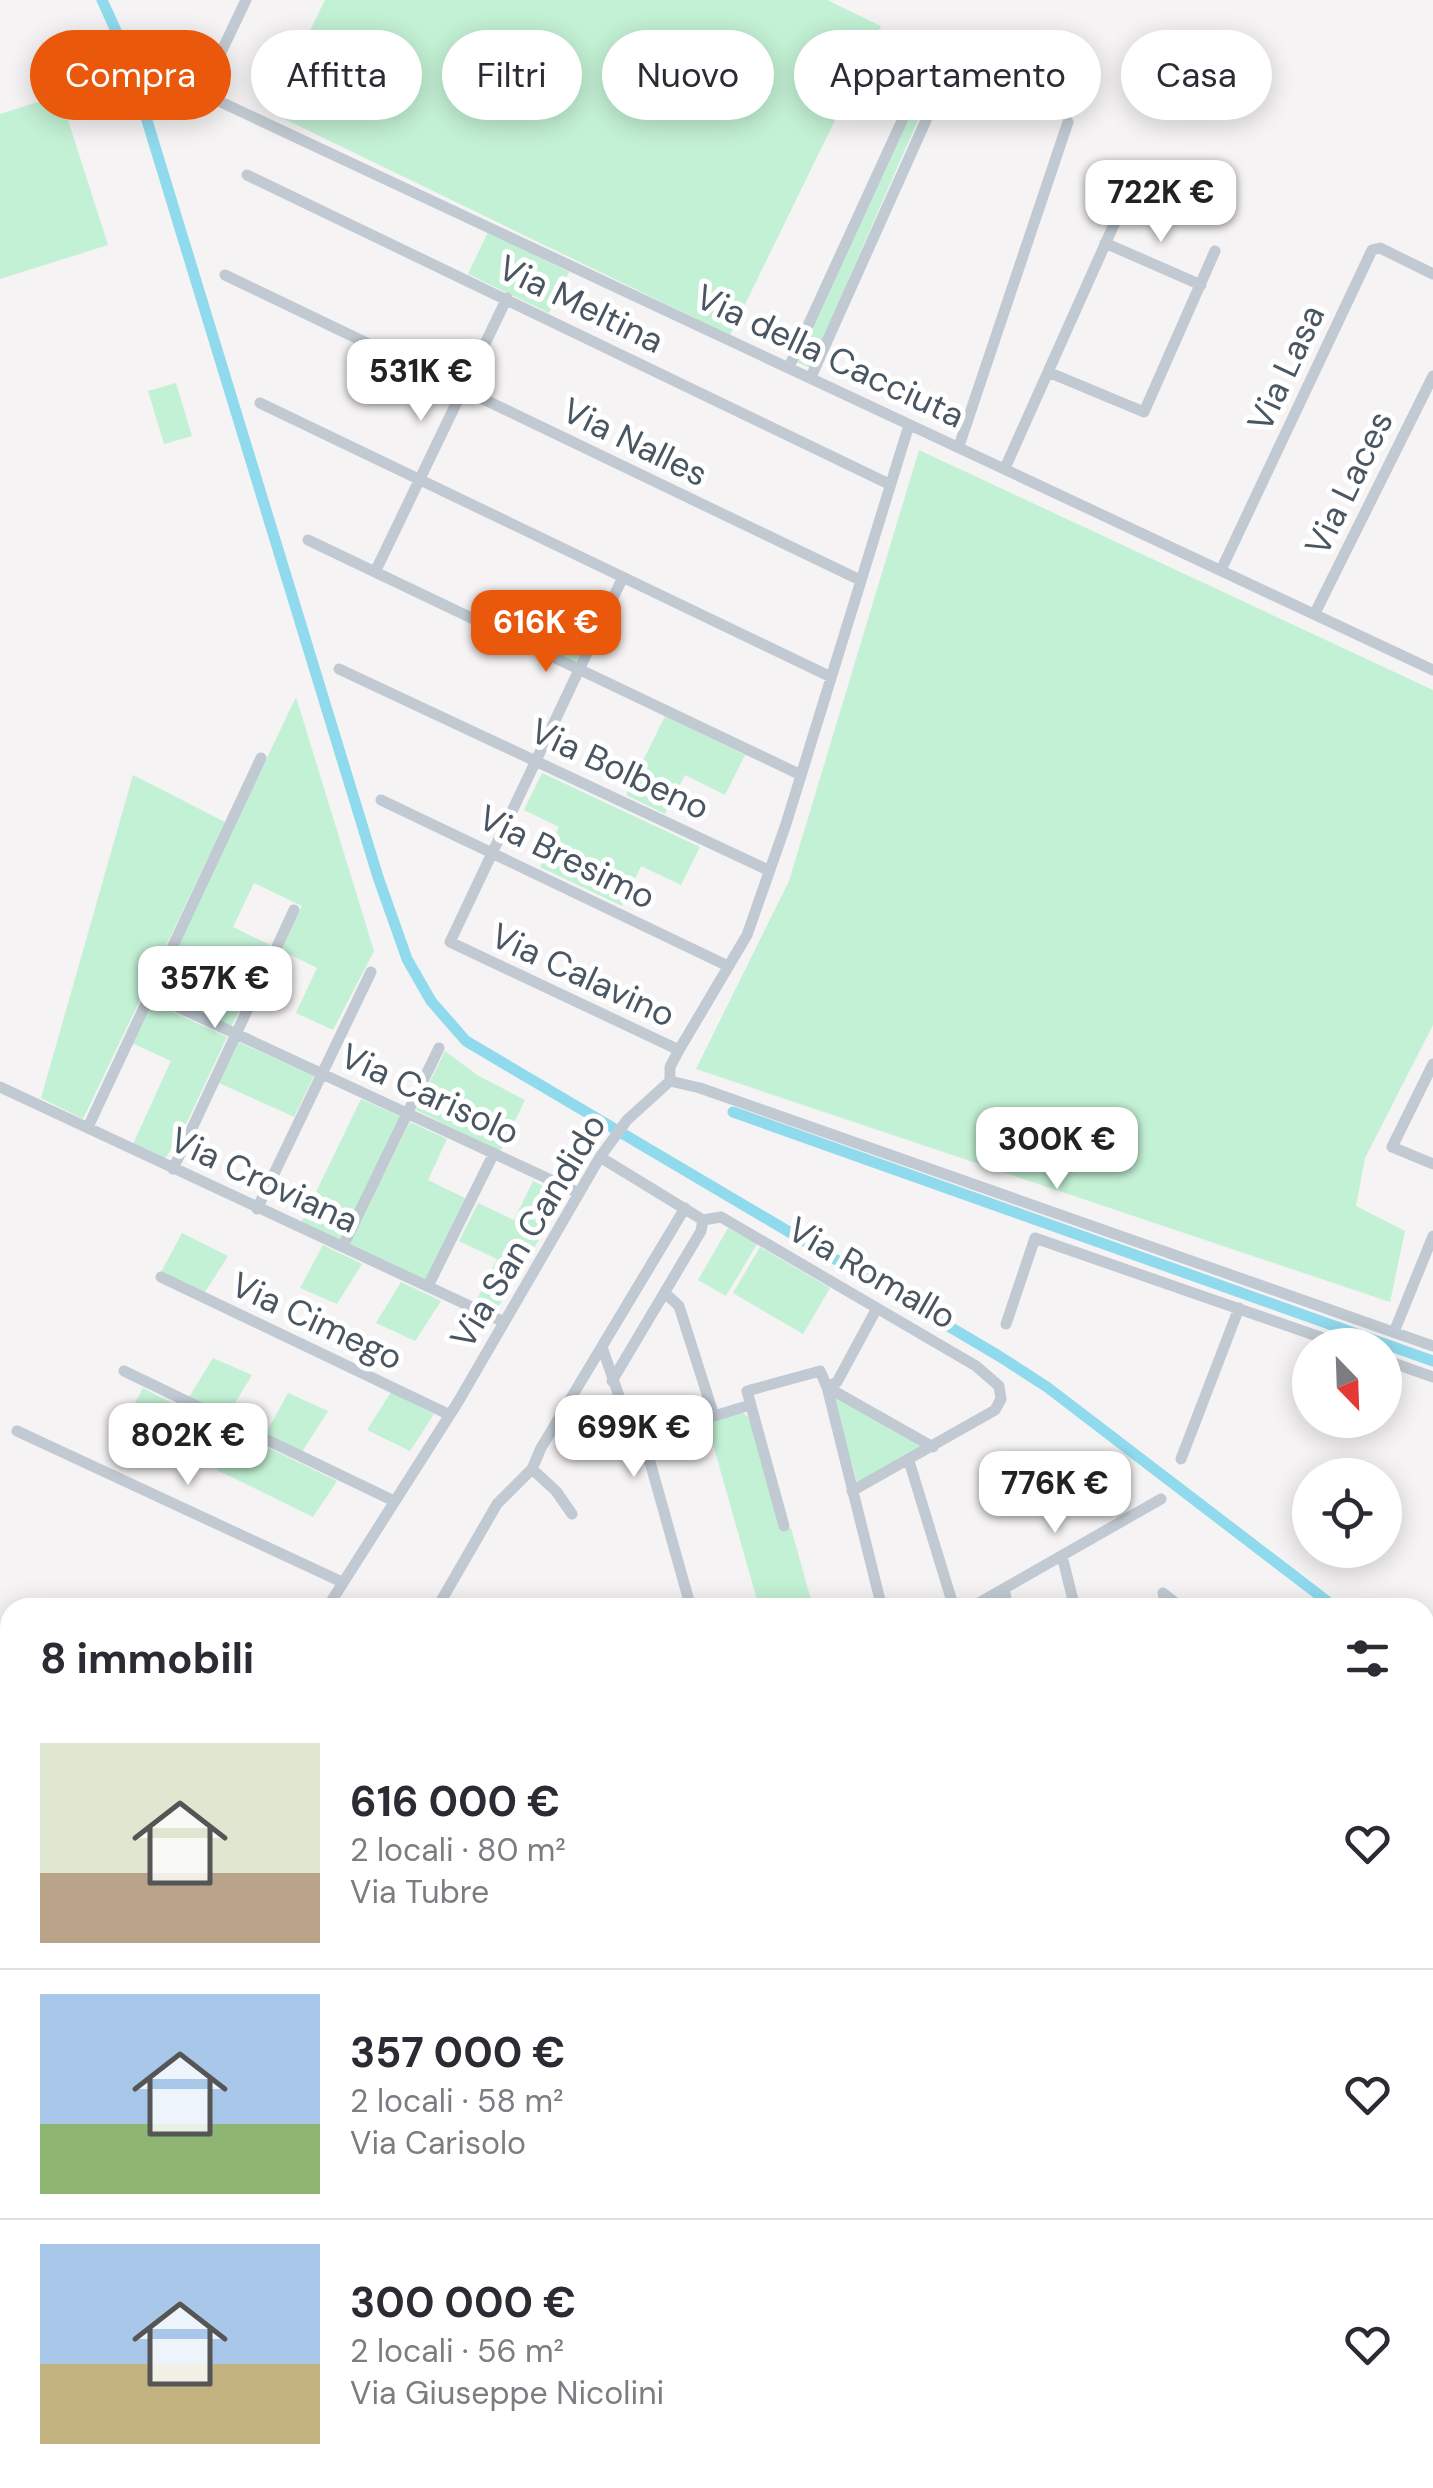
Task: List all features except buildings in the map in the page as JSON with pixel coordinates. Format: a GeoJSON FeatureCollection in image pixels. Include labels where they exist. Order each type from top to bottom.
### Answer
{"type":"FeatureCollection","features":[{"type":"Feature","properties":{"kind":"street","name":"Via della Cacciuta"},"geometry":{"type":"LineString","coordinates":[[246,0],[204,92],[1433,670]]}},
{"type":"Feature","properties":{"kind":"street"},"geometry":{"type":"LineString","coordinates":[[789,367],[902,120]]}},
{"type":"Feature","properties":{"kind":"street"},"geometry":{"type":"LineString","coordinates":[[811,377],[926,120]]}},
{"type":"Feature","properties":{"kind":"street"},"geometry":{"type":"LineString","coordinates":[[960,446],[1068,122]]}},
{"type":"Feature","properties":{"kind":"street","name":"Via Meltina"},"geometry":{"type":"LineString","coordinates":[[247,176],[888,484]]}},
{"type":"Feature","properties":{"kind":"street"},"geometry":{"type":"LineString","coordinates":[[1006,468],[1120,210]]}},
{"type":"Feature","properties":{"kind":"street"},"geometry":{"type":"LineString","coordinates":[[1105,243],[1201,285]]}},
{"type":"Feature","properties":{"kind":"street","name":"Via Lasa"},"geometry":{"type":"LineString","coordinates":[[1221,570],[1372,250],[1380,248],[1433,274]]}},
{"type":"Feature","properties":{"kind":"street"},"geometry":{"type":"LineString","coordinates":[[1048,372],[1144,412],[1215,251]]}},
{"type":"Feature","properties":{"kind":"street","name":"Via Nalles"},"geometry":{"type":"LineString","coordinates":[[225,275],[860,580]]}},
{"type":"Feature","properties":{"kind":"street"},"geometry":{"type":"LineString","coordinates":[[376,570],[506,298]]}},
{"type":"Feature","properties":{"kind":"street","name":"Via Laces"},"geometry":{"type":"LineString","coordinates":[[1315,614],[1433,376]]}},
{"type":"Feature","properties":{"kind":"street"},"geometry":{"type":"LineString","coordinates":[[260,403],[830,677]]}},
{"type":"Feature","properties":{"kind":"street"},"geometry":{"type":"LineString","coordinates":[[908,426],[801,775],[747,935],[679,1050],[670,1068],[670,1082],[700,1088],[1383,1328]]}},
{"type":"Feature","properties":{"kind":"street"},"geometry":{"type":"LineString","coordinates":[[308,540],[801,775]]}},
{"type":"Feature","properties":{"kind":"street","name":"Via Calavino"},"geometry":{"type":"LineString","coordinates":[[623,577],[450,942],[679,1050]]}},
{"type":"Feature","properties":{"kind":"street","name":"Via Bolbeno"},"geometry":{"type":"LineString","coordinates":[[339,669],[768,870]]}},
{"type":"Feature","properties":{"kind":"street"},"geometry":{"type":"LineString","coordinates":[[88,1127],[261,758]]}},
{"type":"Feature","properties":{"kind":"street","name":"Via Bresimo"},"geometry":{"type":"LineString","coordinates":[[381,800],[728,966]]}},
{"type":"Feature","properties":{"kind":"street"},"geometry":{"type":"LineString","coordinates":[[173,1169],[294,910]]}},
{"type":"Feature","properties":{"kind":"street"},"geometry":{"type":"LineString","coordinates":[[257,1209],[371,972]]}},
{"type":"Feature","properties":{"kind":"street","name":"Via Carisolo"},"geometry":{"type":"LineString","coordinates":[[150,994],[579,1193]]}},
{"type":"Feature","properties":{"kind":"street"},"geometry":{"type":"LineString","coordinates":[[343,1246],[439,1048]]}},
{"type":"Feature","properties":{"kind":"street"},"geometry":{"type":"LineString","coordinates":[[1433,1064],[1392,1147],[1433,1164]]}},
{"type":"Feature","properties":{"kind":"street","name":"Via San Candido"},"geometry":{"type":"LineString","coordinates":[[332,1598],[450,1414],[600,1157],[626,1120],[670,1082]]}},
{"type":"Feature","properties":{"kind":"street","name":"Via Croviana"},"geometry":{"type":"LineString","coordinates":[[0,1087],[504,1322]]}},
{"type":"Feature","properties":{"kind":"street"},"geometry":{"type":"LineString","coordinates":[[428,1286],[494,1154]]}},
{"type":"Feature","properties":{"kind":"street","name":"Via Romallo"},"geometry":{"type":"LineString","coordinates":[[600,1157],[703,1220],[721,1217],[994,1379],[1002,1395],[994,1410],[934,1447]]}},
{"type":"Feature","properties":{"kind":"street"},"geometry":{"type":"LineString","coordinates":[[443,1598],[497,1504],[532,1470],[541,1448],[685,1208]]}},
{"type":"Feature","properties":{"kind":"street"},"geometry":{"type":"LineString","coordinates":[[612,1381],[701,1232],[703,1220]]}},
{"type":"Feature","properties":{"kind":"street"},"geometry":{"type":"LineString","coordinates":[[1396,1328],[1433,1236]]}},
{"type":"Feature","properties":{"kind":"street"},"geometry":{"type":"LineString","coordinates":[[1006,1324],[1035,1238],[1295,1328]]}},
{"type":"Feature","properties":{"kind":"street","name":"Via Cimego"},"geometry":{"type":"LineString","coordinates":[[161,1277],[450,1414]]}},
{"type":"Feature","properties":{"kind":"street"},"geometry":{"type":"LineString","coordinates":[[665,1294],[678,1306],[714,1416],[750,1405]]}},
{"type":"Feature","properties":{"kind":"street"},"geometry":{"type":"LineString","coordinates":[[827,1388],[836,1382],[877,1308]]}},
{"type":"Feature","properties":{"kind":"street"},"geometry":{"type":"LineString","coordinates":[[1182,1459],[1239,1308]]}},
{"type":"Feature","properties":{"kind":"street"},"geometry":{"type":"LineString","coordinates":[[1402,1335],[1433,1346]]}},
{"type":"Feature","properties":{"kind":"street"},"geometry":{"type":"LineString","coordinates":[[602,1348],[636,1448],[650,1462],[688,1598]]}},
{"type":"Feature","properties":{"kind":"street"},"geometry":{"type":"LineString","coordinates":[[1402,1366],[1433,1377]]}},
{"type":"Feature","properties":{"kind":"street"},"geometry":{"type":"LineString","coordinates":[[124,1371],[394,1502]]}},
{"type":"Feature","properties":{"kind":"street"},"geometry":{"type":"LineString","coordinates":[[784,1526],[747,1391],[820,1371],[879,1598]]}},
{"type":"Feature","properties":{"kind":"street"},"geometry":{"type":"LineString","coordinates":[[827,1388],[934,1447]]}},
{"type":"Feature","properties":{"kind":"street"},"geometry":{"type":"LineString","coordinates":[[17,1431],[342,1582]]}},
{"type":"Feature","properties":{"kind":"street"},"geometry":{"type":"LineString","coordinates":[[852,1491],[934,1447]]}},
{"type":"Feature","properties":{"kind":"street"},"geometry":{"type":"LineString","coordinates":[[909,1460],[951,1598]]}},
{"type":"Feature","properties":{"kind":"street"},"geometry":{"type":"LineString","coordinates":[[532,1470],[556,1491],[572,1514]]}},
{"type":"Feature","properties":{"kind":"street"},"geometry":{"type":"LineString","coordinates":[[987,1598],[1161,1500]]}},
{"type":"Feature","properties":{"kind":"street"},"geometry":{"type":"LineString","coordinates":[[1062,1556],[1072,1598]]}},
{"type":"Feature","properties":{"kind":"street"},"geometry":{"type":"LineString","coordinates":[[1004,1588],[1006,1598]]}},
{"type":"Feature","properties":{"kind":"green space"},"geometry":{"type":"Polygon","coordinates":[[[325,0],[827,0],[881,26],[879,30],[794,30],[794,120],[835,120],[730,335],[287,120],[422,120],[422,30],[310,30],[325,0]]]}},
{"type":"Feature","properties":{"kind":"green space"},"geometry":{"type":"Polygon","coordinates":[[[30,104],[30,120],[68,120],[108,245],[0,279],[0,114],[30,104]]]}},
{"type":"Feature","properties":{"kind":"green space"},"geometry":{"type":"Polygon","coordinates":[[[908,120],[918,120],[810,368],[797,362],[908,120]]]}},
{"type":"Feature","properties":{"kind":"green space"},"geometry":{"type":"Polygon","coordinates":[[[488,232],[569,272],[549,313],[468,274],[488,232]]]}},
{"type":"Feature","properties":{"kind":"green space"},"geometry":{"type":"Polygon","coordinates":[[[176,383],[192,436],[164,444],[148,391],[176,383]]]}},
{"type":"Feature","properties":{"kind":"green space"},"geometry":{"type":"Polygon","coordinates":[[[919,450],[1433,690],[1433,1025],[1365,1158],[1356,1206],[1405,1231],[1390,1302],[696,1069],[789,881],[919,450]]]}},
{"type":"Feature","properties":{"kind":"green space"},"geometry":{"type":"Polygon","coordinates":[[[523,589],[595,625],[576,662],[504,626],[523,589]]]}},
{"type":"Feature","properties":{"kind":"green space"},"geometry":{"type":"Polygon","coordinates":[[[296,697],[374,951],[333,1030],[296,1013],[317,968],[281,950],[302,906],[254,883],[233,927],[270,945],[231,1027],[155,993],[296,697]]]}},
{"type":"Feature","properties":{"kind":"green space"},"geometry":{"type":"Polygon","coordinates":[[[665,716],[745,755],[725,795],[685,775],[665,814],[626,795],[665,716]]]}},
{"type":"Feature","properties":{"kind":"green space"},"geometry":{"type":"Polygon","coordinates":[[[542,773],[700,847],[681,885],[641,866],[622,906],[540,867],[559,827],[524,810],[542,773]]]}},
{"type":"Feature","properties":{"kind":"green space"},"geometry":{"type":"Polygon","coordinates":[[[133,775],[225,822],[83,1119],[41,1098],[133,775]]]}},
{"type":"Feature","properties":{"kind":"green space"},"geometry":{"type":"Polygon","coordinates":[[[151,1002],[227,1037],[165,1159],[133,1144],[171,1061],[132,1043],[151,1002]]]}},
{"type":"Feature","properties":{"kind":"green space"},"geometry":{"type":"Polygon","coordinates":[[[236,1041],[314,1076],[294,1117],[217,1082],[236,1041]]]}},
{"type":"Feature","properties":{"kind":"green space"},"geometry":{"type":"Polygon","coordinates":[[[445,1051],[477,1075],[525,1100],[500,1152],[416,1110],[445,1051]]]}},
{"type":"Feature","properties":{"kind":"green space"},"geometry":{"type":"Polygon","coordinates":[[[361,1099],[401,1117],[341,1240],[301,1223],[361,1099]]]}},
{"type":"Feature","properties":{"kind":"green space"},"geometry":{"type":"Polygon","coordinates":[[[410,1122],[447,1139],[428,1180],[467,1199],[426,1281],[349,1245],[410,1122]]]}},
{"type":"Feature","properties":{"kind":"green space"},"geometry":{"type":"Polygon","coordinates":[[[533,1181],[565,1197],[495,1312],[475,1303],[497,1259],[459,1241],[478,1203],[514,1220],[533,1181]]]}},
{"type":"Feature","properties":{"kind":"green space"},"geometry":{"type":"Polygon","coordinates":[[[728,1228],[757,1244],[726,1296],[698,1280],[728,1228]]]}},
{"type":"Feature","properties":{"kind":"green space"},"geometry":{"type":"Polygon","coordinates":[[[182,1233],[228,1256],[205,1292],[161,1272],[182,1233]]]}},
{"type":"Feature","properties":{"kind":"green space"},"geometry":{"type":"Polygon","coordinates":[[[323,1245],[362,1264],[337,1304],[300,1288],[323,1245]]]}},
{"type":"Feature","properties":{"kind":"green space"},"geometry":{"type":"Polygon","coordinates":[[[760,1247],[830,1288],[803,1334],[733,1293],[760,1247]]]}},
{"type":"Feature","properties":{"kind":"green space"},"geometry":{"type":"Polygon","coordinates":[[[401,1282],[441,1301],[415,1341],[376,1323],[401,1282]]]}},
{"type":"Feature","properties":{"kind":"green space"},"geometry":{"type":"Polygon","coordinates":[[[213,1358],[252,1375],[228,1415],[189,1397],[213,1358]]]}},
{"type":"Feature","properties":{"kind":"green space"},"geometry":{"type":"Polygon","coordinates":[[[143,1388],[183,1409],[161,1445],[122,1428],[143,1388]]]}},
{"type":"Feature","properties":{"kind":"green space"},"geometry":{"type":"Polygon","coordinates":[[[391,1392],[434,1414],[410,1451],[367,1430],[391,1392]]]}},
{"type":"Feature","properties":{"kind":"green space"},"geometry":{"type":"Polygon","coordinates":[[[288,1393],[328,1411],[302,1452],[265,1435],[288,1393]]]}},
{"type":"Feature","properties":{"kind":"green space"},"geometry":{"type":"Polygon","coordinates":[[[834,1396],[922,1447],[857,1482],[834,1396]]]}},
{"type":"Feature","properties":{"kind":"green space"},"geometry":{"type":"Polygon","coordinates":[[[743,1413],[750,1418],[783,1530],[791,1528],[810,1598],[756,1598],[707,1423],[743,1413]]]}},
{"type":"Feature","properties":{"kind":"green space"},"geometry":{"type":"Polygon","coordinates":[[[240,1434],[337,1481],[313,1517],[217,1470],[240,1434]]]}},
{"type":"Feature","properties":{"kind":"waterway"},"geometry":{"type":"LineString","coordinates":[[102,0],[127,55],[378,877],[407,959],[431,1001],[466,1041],[1047,1387],[1323,1598]]}},
{"type":"Feature","properties":{"kind":"waterway"},"geometry":{"type":"LineString","coordinates":[[733,1112],[1433,1361]]}}]}
